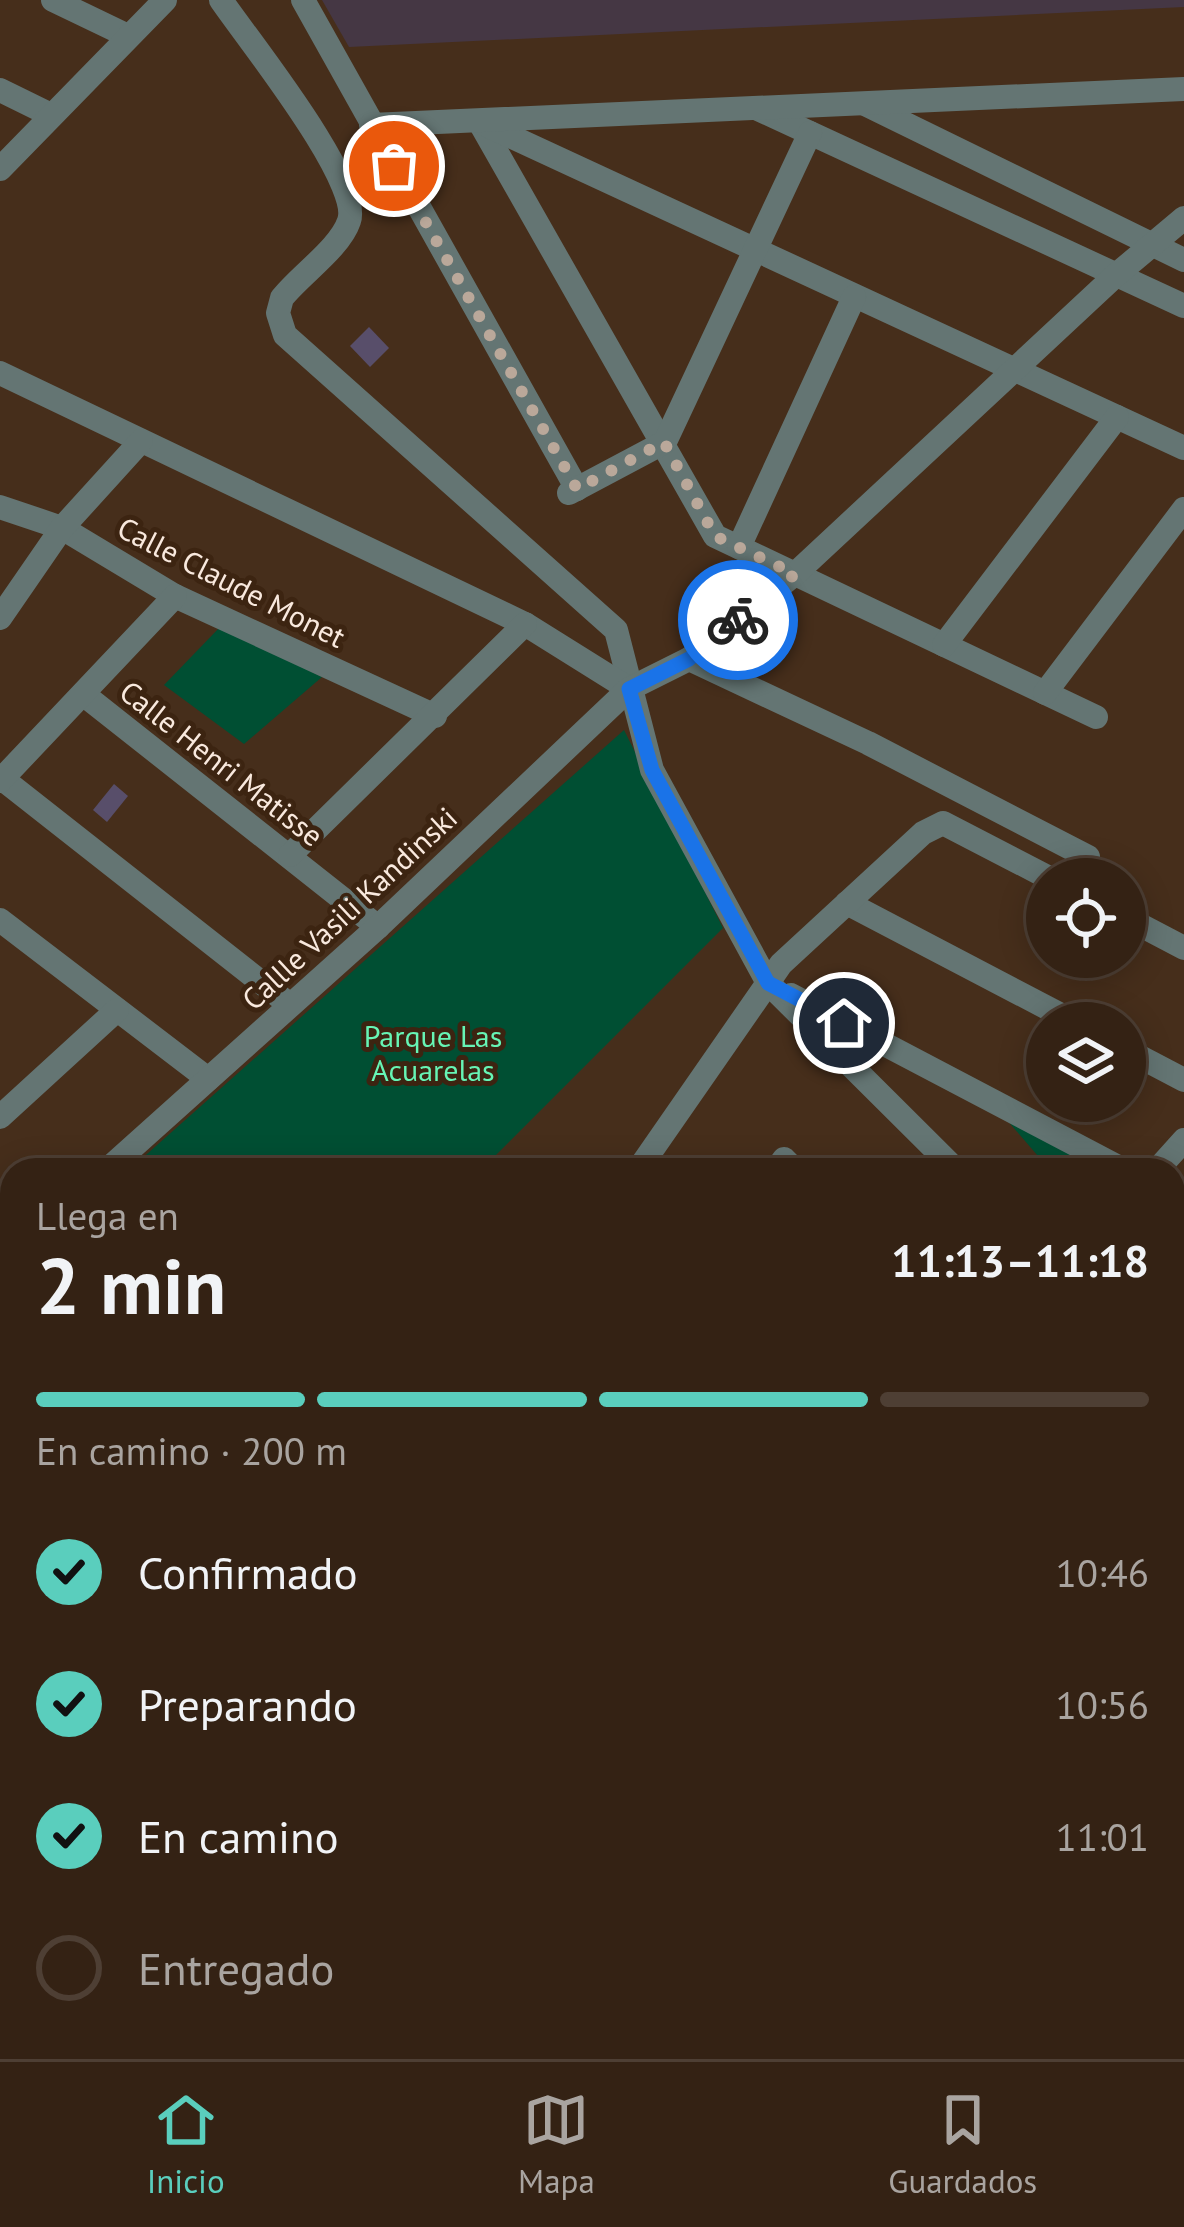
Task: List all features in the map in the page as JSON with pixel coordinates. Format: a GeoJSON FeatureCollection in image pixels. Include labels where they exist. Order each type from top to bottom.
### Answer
{"type":"FeatureCollection","features":[{"type":"Feature","properties":{"kind":"street"},"geometry":{"type":"LineString","coordinates":[[53,0],[128,36]]}},
{"type":"Feature","properties":{"kind":"street"},"geometry":{"type":"LineString","coordinates":[[0,169],[164,0]]}},
{"type":"Feature","properties":{"kind":"street"},"geometry":{"type":"LineString","coordinates":[[221,0],[301,109],[350,201],[349,223],[282,298],[278,313],[284,335],[616,630],[652,770],[768,983],[944,1158]]}},
{"type":"Feature","properties":{"kind":"street"},"geometry":{"type":"LineString","coordinates":[[303,0],[573,491],[664,442],[809,133]]}},
{"type":"Feature","properties":{"kind":"street"},"geometry":{"type":"LineString","coordinates":[[371,125],[1184,89]]}},
{"type":"Feature","properties":{"kind":"street"},"geometry":{"type":"LineString","coordinates":[[0,90],[50,116]]}},
{"type":"Feature","properties":{"kind":"street"},"geometry":{"type":"LineString","coordinates":[[865,104],[1184,260]]}},
{"type":"Feature","properties":{"kind":"street"},"geometry":{"type":"LineString","coordinates":[[748,105],[1184,306]]}},
{"type":"Feature","properties":{"kind":"street"},"geometry":{"type":"LineString","coordinates":[[479,122],[1184,448]]}},
{"type":"Feature","properties":{"kind":"street"},"geometry":{"type":"LineString","coordinates":[[479,122],[715,536],[1096,716]]}},
{"type":"Feature","properties":{"kind":"street","name":"Callle Vasili Kandinski"},"geometry":{"type":"LineString","coordinates":[[120,1158],[378,927],[629,689],[689,659],[795,574],[1116,274],[1184,218]]}},
{"type":"Feature","properties":{"kind":"street"},"geometry":{"type":"LineString","coordinates":[[739,547],[854,297]]}},
{"type":"Feature","properties":{"kind":"street"},"geometry":{"type":"LineString","coordinates":[[0,373],[525,624],[629,689]]}},
{"type":"Feature","properties":{"kind":"street"},"geometry":{"type":"LineString","coordinates":[[944,645],[1117,417]]}},
{"type":"Feature","properties":{"kind":"street"},"geometry":{"type":"LineString","coordinates":[[0,618],[62,528],[141,441]]}},
{"type":"Feature","properties":{"kind":"street","name":"Calle Claude Monet"},"geometry":{"type":"LineString","coordinates":[[0,507],[62,528],[175,596],[435,716]]}},
{"type":"Feature","properties":{"kind":"street"},"geometry":{"type":"LineString","coordinates":[[1045,692],[1184,509]]}},
{"type":"Feature","properties":{"kind":"street"},"geometry":{"type":"LineString","coordinates":[[175,596],[1,779],[290,1005]]}},
{"type":"Feature","properties":{"kind":"street"},"geometry":{"type":"LineString","coordinates":[[290,855],[525,624]]}},
{"type":"Feature","properties":{"kind":"street"},"geometry":{"type":"LineString","coordinates":[[689,659],[887,753],[1088,857]]}},
{"type":"Feature","properties":{"kind":"street","name":"Calle Henri Matisse"},"geometry":{"type":"LineString","coordinates":[[82,694],[378,927]]}},
{"type":"Feature","properties":{"kind":"street"},"geometry":{"type":"LineString","coordinates":[[646,1158],[768,983],[923,833],[944,824],[1026,866]]}},
{"type":"Feature","properties":{"kind":"street"},"geometry":{"type":"LineString","coordinates":[[847,903],[1036,1002]]}},
{"type":"Feature","properties":{"kind":"street"},"geometry":{"type":"LineString","coordinates":[[0,920],[208,1079]]}},
{"type":"Feature","properties":{"kind":"street"},"geometry":{"type":"LineString","coordinates":[[1146,928],[1184,948]]}},
{"type":"Feature","properties":{"kind":"street"},"geometry":{"type":"LineString","coordinates":[[768,983],[1101,1158]]}},
{"type":"Feature","properties":{"kind":"street"},"geometry":{"type":"LineString","coordinates":[[0,1117],[117,1010]]}},
{"type":"Feature","properties":{"kind":"street"},"geometry":{"type":"LineString","coordinates":[[860,1075],[882,1043]]}},
{"type":"Feature","properties":{"kind":"street"},"geometry":{"type":"LineString","coordinates":[[1146,1060],[1184,1080]]}},
{"type":"Feature","properties":{"kind":"shaded area"},"geometry":{"type":"Polygon","coordinates":[[[322,0],[1184,0],[1184,7],[349,47],[322,0]]]}},
{"type":"Feature","properties":{"kind":"green space"},"geometry":{"type":"Polygon","coordinates":[[[220,627],[322,677],[244,744],[164,685],[220,627]]]}},
{"type":"Feature","properties":{"kind":"green space","name":"Parque Las Acuarelas"},"geometry":{"type":"Polygon","coordinates":[[[624,730],[723,928],[493,1158],[142,1158],[624,730]]]}},
{"type":"Feature","properties":{"kind":"green space"},"geometry":{"type":"Polygon","coordinates":[[[1006,1119],[1082,1158],[1040,1158],[1006,1119]]]}},
{"type":"Feature","properties":{"kind":"building"},"geometry":{"type":"Polygon","coordinates":[[[369,327],[389,348],[370,367],[350,346],[369,327]]]}},
{"type":"Feature","properties":{"kind":"building"},"geometry":{"type":"Polygon","coordinates":[[[114,784],[128,796],[107,822],[93,810],[114,784]]]}},
{"type":"Feature","properties":{"kind":"way so far"},"geometry":{"type":"LineString","coordinates":[[394,166],[577,489],[664,442],[715,536],[795,574],[738,620]]}},
{"type":"Feature","properties":{"kind":"route"},"geometry":{"type":"LineString","coordinates":[[738,620],[689,659],[629,689],[640,733],[652,770],[768,983],[844,1023]]}}]}
